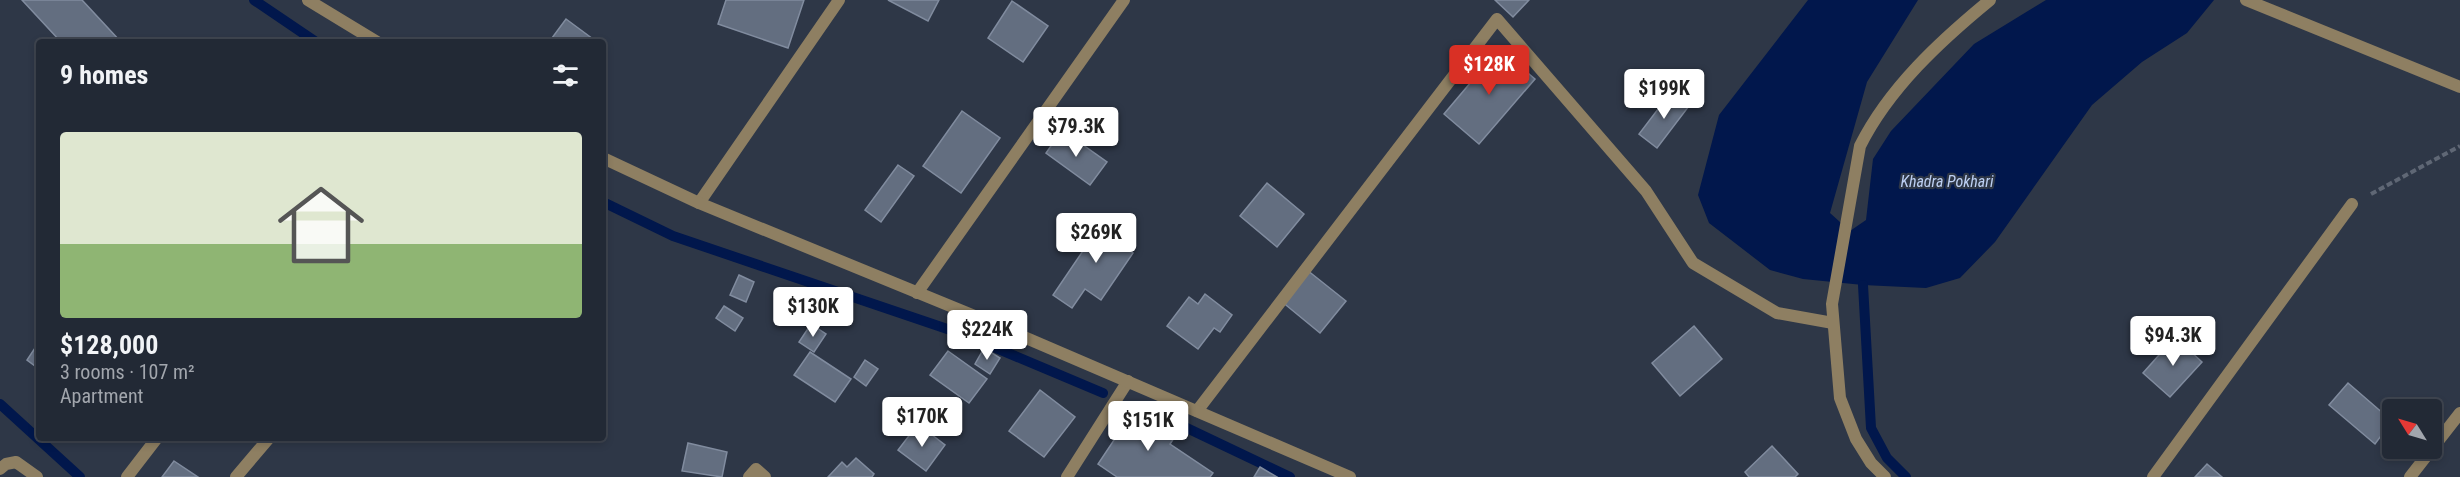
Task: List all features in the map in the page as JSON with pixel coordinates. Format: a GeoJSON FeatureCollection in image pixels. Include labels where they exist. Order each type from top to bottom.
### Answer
{"type":"FeatureCollection","features":[{"type":"Feature","properties":{"kind":"street"},"geometry":{"type":"LineString","coordinates":[[308,0],[372,39]]}},
{"type":"Feature","properties":{"kind":"street"},"geometry":{"type":"LineString","coordinates":[[699,203],[839,0]]}},
{"type":"Feature","properties":{"kind":"street"},"geometry":{"type":"LineString","coordinates":[[917,292],[1124,0]]}},
{"type":"Feature","properties":{"kind":"street"},"geometry":{"type":"LineString","coordinates":[[1885,477],[1871,463],[1856,439],[1840,398],[1833,323],[1832,304],[1860,146],[1889,98],[1955,29],[1990,0]]}},
{"type":"Feature","properties":{"kind":"street"},"geometry":{"type":"LineString","coordinates":[[2246,0],[2460,87]]}},
{"type":"Feature","properties":{"kind":"street"},"geometry":{"type":"LineString","coordinates":[[1197,411],[1497,19],[1646,191],[1693,263],[1777,313],[1833,323]]}},
{"type":"Feature","properties":{"kind":"street"},"geometry":{"type":"LineString","coordinates":[[606,159],[699,203],[917,292],[1350,477]]}},
{"type":"Feature","properties":{"kind":"street"},"geometry":{"type":"LineString","coordinates":[[2153,477],[2352,204]]}},
{"type":"Feature","properties":{"kind":"street"},"geometry":{"type":"LineString","coordinates":[[1067,477],[1128,381]]}},
{"type":"Feature","properties":{"kind":"street"},"geometry":{"type":"LineString","coordinates":[[2410,477],[2460,413]]}},
{"type":"Feature","properties":{"kind":"street"},"geometry":{"type":"LineString","coordinates":[[127,477],[155,441]]}},
{"type":"Feature","properties":{"kind":"street"},"geometry":{"type":"LineString","coordinates":[[236,477],[266,441]]}},
{"type":"Feature","properties":{"kind":"street"},"geometry":{"type":"LineString","coordinates":[[0,469],[6,464],[16,462],[37,477]]}},
{"type":"Feature","properties":{"kind":"street"},"geometry":{"type":"LineString","coordinates":[[749,477],[756,469],[765,477]]}},
{"type":"Feature","properties":{"kind":"path"},"geometry":{"type":"LineString","coordinates":[[2352,204],[2402,180],[2460,146]]}},
{"type":"Feature","properties":{"kind":"water","name":"Khadra Pokhari"},"geometry":{"type":"Polygon","coordinates":[[[1808,0],[1918,0],[1867,82],[1830,213],[1850,231],[1866,220],[1873,159],[1891,131],[1974,44],[2046,0],[2214,0],[2187,33],[2142,62],[2092,105],[1995,242],[1960,278],[1926,288],[1803,279],[1770,270],[1709,223],[1698,195],[1719,115],[1808,0]]]}},
{"type":"Feature","properties":{"kind":"building"},"geometry":{"type":"Polygon","coordinates":[[[22,0],[82,0],[118,39],[58,39],[22,0]]]}},
{"type":"Feature","properties":{"kind":"building"},"geometry":{"type":"Polygon","coordinates":[[[726,0],[804,0],[788,48],[718,24],[726,0]]]}},
{"type":"Feature","properties":{"kind":"building"},"geometry":{"type":"Polygon","coordinates":[[[888,0],[939,0],[928,21],[888,0]]]}},
{"type":"Feature","properties":{"kind":"building"},"geometry":{"type":"Polygon","coordinates":[[[1495,0],[1529,0],[1513,17],[1495,0]]]}},
{"type":"Feature","properties":{"kind":"building"},"geometry":{"type":"Polygon","coordinates":[[[1012,1],[1048,26],[1023,62],[988,38],[1012,1]]]}},
{"type":"Feature","properties":{"kind":"building"},"geometry":{"type":"Polygon","coordinates":[[[566,19],[593,39],[551,39],[566,19]]]}},
{"type":"Feature","properties":{"kind":"building"},"geometry":{"type":"Polygon","coordinates":[[[1499,49],[1535,79],[1479,144],[1444,114],[1499,49]]]}},
{"type":"Feature","properties":{"kind":"building"},"geometry":{"type":"Polygon","coordinates":[[[1671,92],[1689,106],[1657,148],[1639,134],[1671,92]]]}},
{"type":"Feature","properties":{"kind":"building"},"geometry":{"type":"Polygon","coordinates":[[[962,111],[1000,138],[961,193],[923,166],[962,111]]]}},
{"type":"Feature","properties":{"kind":"building"},"geometry":{"type":"Polygon","coordinates":[[[1062,130],[1107,162],[1090,185],[1046,153],[1062,130]]]}},
{"type":"Feature","properties":{"kind":"building"},"geometry":{"type":"Polygon","coordinates":[[[898,165],[914,176],[881,222],[865,210],[898,165]]]}},
{"type":"Feature","properties":{"kind":"building"},"geometry":{"type":"Polygon","coordinates":[[[1267,183],[1304,214],[1277,247],[1240,216],[1267,183]]]}},
{"type":"Feature","properties":{"kind":"building"},"geometry":{"type":"Polygon","coordinates":[[[1108,214],[1127,227],[1117,242],[1133,253],[1101,300],[1085,289],[1072,308],[1053,295],[1108,214]]]}},
{"type":"Feature","properties":{"kind":"building"},"geometry":{"type":"Polygon","coordinates":[[[1307,270],[1346,301],[1320,333],[1281,301],[1307,270]]]}},
{"type":"Feature","properties":{"kind":"building"},"geometry":{"type":"Polygon","coordinates":[[[739,275],[754,282],[746,302],[730,295],[739,275]]]}},
{"type":"Feature","properties":{"kind":"building"},"geometry":{"type":"Polygon","coordinates":[[[1205,294],[1232,315],[1220,332],[1214,328],[1198,349],[1167,326],[1189,297],[1198,304],[1205,294]]]}},
{"type":"Feature","properties":{"kind":"building"},"geometry":{"type":"Polygon","coordinates":[[[724,306],[743,318],[735,331],[716,318],[724,306]]]}},
{"type":"Feature","properties":{"kind":"building"},"geometry":{"type":"Polygon","coordinates":[[[811,324],[826,334],[814,352],[799,342],[811,324]]]}},
{"type":"Feature","properties":{"kind":"building"},"geometry":{"type":"Polygon","coordinates":[[[1694,326],[1722,359],[1680,396],[1652,363],[1694,326]]]}},
{"type":"Feature","properties":{"kind":"building"},"geometry":{"type":"Polygon","coordinates":[[[2175,337],[2202,362],[2170,397],[2143,373],[2175,337]]]}},
{"type":"Feature","properties":{"kind":"building"},"geometry":{"type":"Polygon","coordinates":[[[36,346],[36,367],[27,360],[36,346]]]}},
{"type":"Feature","properties":{"kind":"building"},"geometry":{"type":"Polygon","coordinates":[[[984,348],[1000,358],[990,374],[975,364],[984,348]]]}},
{"type":"Feature","properties":{"kind":"building"},"geometry":{"type":"Polygon","coordinates":[[[948,351],[987,379],[969,403],[930,375],[948,351]]]}},
{"type":"Feature","properties":{"kind":"building"},"geometry":{"type":"Polygon","coordinates":[[[810,352],[851,379],[835,402],[794,375],[810,352]]]}},
{"type":"Feature","properties":{"kind":"building"},"geometry":{"type":"Polygon","coordinates":[[[865,360],[878,369],[866,386],[854,377],[865,360]]]}},
{"type":"Feature","properties":{"kind":"building"},"geometry":{"type":"Polygon","coordinates":[[[2348,383],[2382,412],[2382,435],[2375,444],[2329,405],[2348,383]]]}},
{"type":"Feature","properties":{"kind":"building"},"geometry":{"type":"Polygon","coordinates":[[[1040,390],[1075,417],[1044,457],[1009,431],[1040,390]]]}},
{"type":"Feature","properties":{"kind":"building"},"geometry":{"type":"Polygon","coordinates":[[[1136,407],[1176,435],[1170,444],[1213,473],[1210,477],[1117,477],[1098,464],[1136,407]]]}},
{"type":"Feature","properties":{"kind":"building"},"geometry":{"type":"Polygon","coordinates":[[[918,424],[945,445],[926,471],[898,450],[918,424]]]}},
{"type":"Feature","properties":{"kind":"building"},"geometry":{"type":"Polygon","coordinates":[[[688,443],[727,452],[722,477],[682,471],[688,443]]]}},
{"type":"Feature","properties":{"kind":"building"},"geometry":{"type":"Polygon","coordinates":[[[1772,446],[1798,474],[1795,477],[1749,477],[1745,472],[1772,446]]]}},
{"type":"Feature","properties":{"kind":"building"},"geometry":{"type":"Polygon","coordinates":[[[856,458],[874,474],[872,477],[828,477],[842,462],[847,467],[856,458]]]}},
{"type":"Feature","properties":{"kind":"building"},"geometry":{"type":"Polygon","coordinates":[[[174,461],[198,477],[162,477],[174,461]]]}},
{"type":"Feature","properties":{"kind":"building"},"geometry":{"type":"Polygon","coordinates":[[[2207,464],[2222,477],[2195,477],[2207,464]]]}},
{"type":"Feature","properties":{"kind":"building"},"geometry":{"type":"Polygon","coordinates":[[[1260,467],[1277,477],[1254,477],[1260,467]]]}},
{"type":"Feature","properties":{"kind":"waterway"},"geometry":{"type":"LineString","coordinates":[[254,0],[312,39]]}},
{"type":"Feature","properties":{"kind":"waterway"},"geometry":{"type":"LineString","coordinates":[[606,203],[673,236],[965,335],[1103,393]]}},
{"type":"Feature","properties":{"kind":"waterway"},"geometry":{"type":"LineString","coordinates":[[1863,285],[1871,428],[1887,458],[1906,477]]}},
{"type":"Feature","properties":{"kind":"waterway"},"geometry":{"type":"LineString","coordinates":[[0,404],[36,437]]}},
{"type":"Feature","properties":{"kind":"waterway"},"geometry":{"type":"LineString","coordinates":[[1149,410],[1290,477]]}},
{"type":"Feature","properties":{"kind":"waterway"},"geometry":{"type":"LineString","coordinates":[[41,441],[80,477]]}}]}
